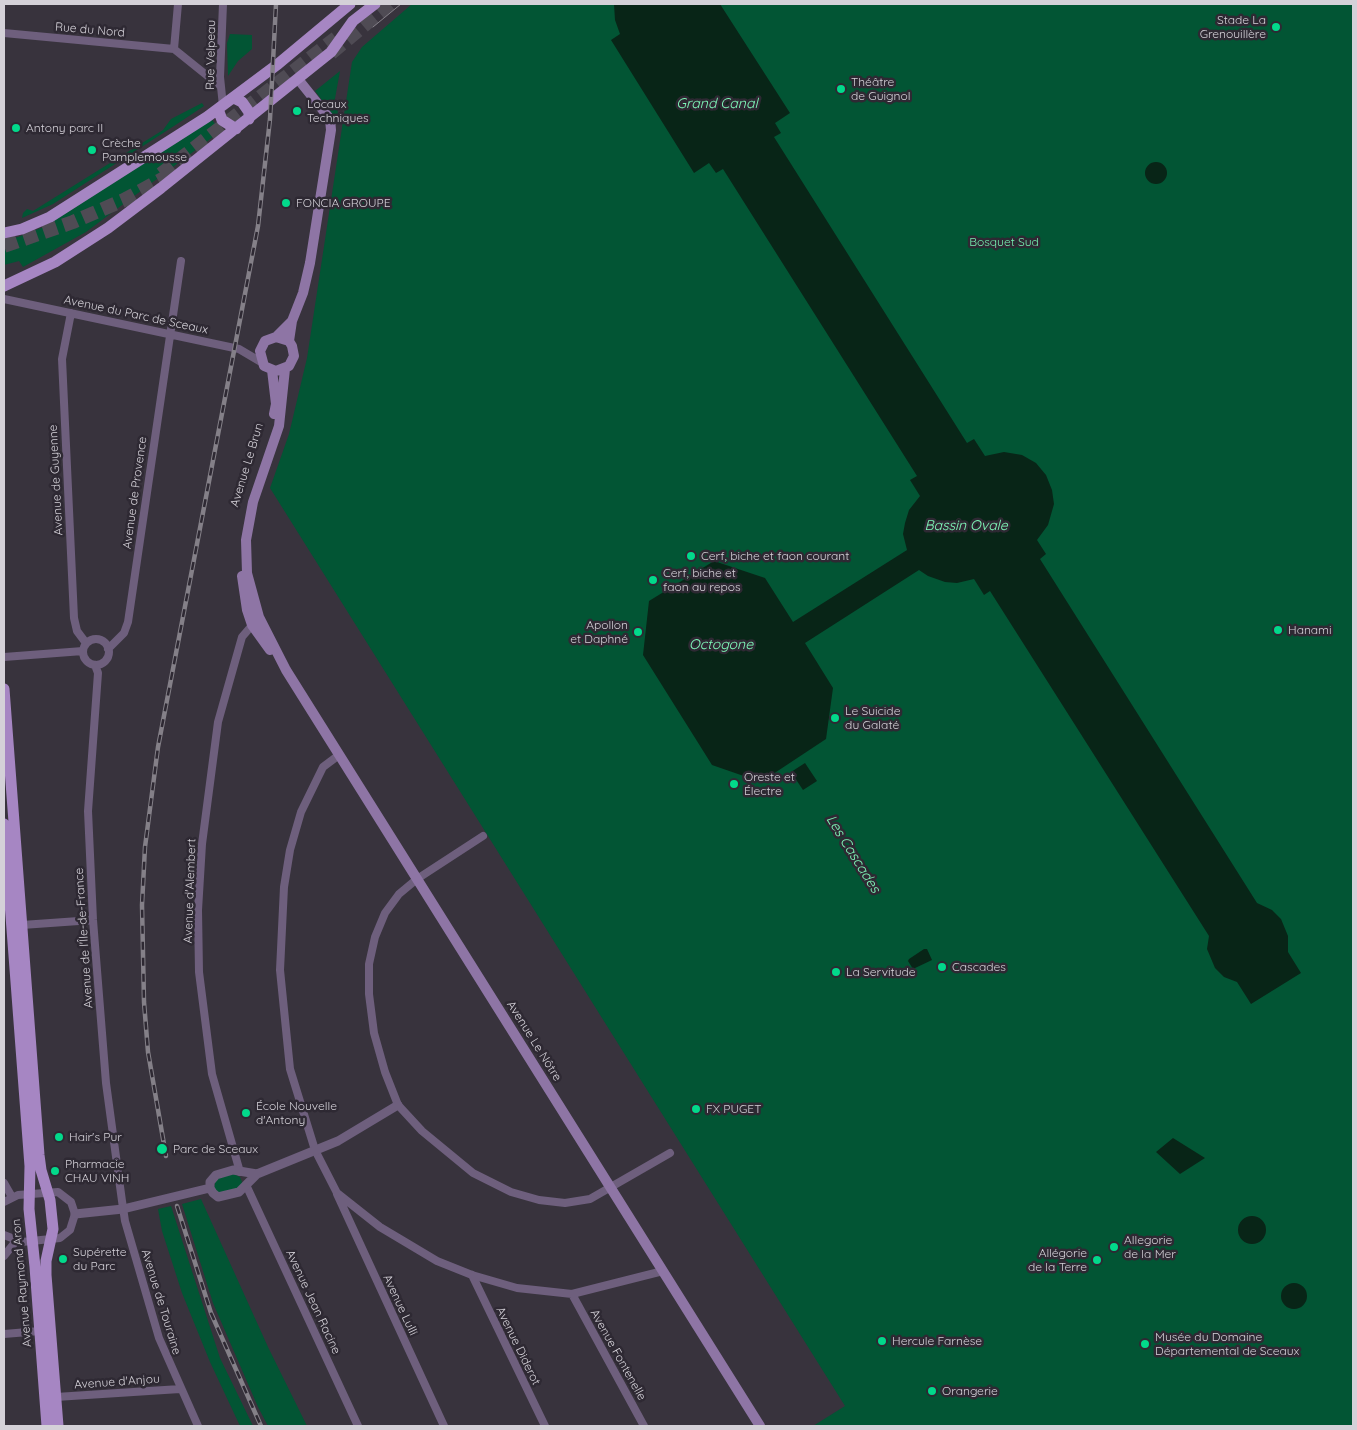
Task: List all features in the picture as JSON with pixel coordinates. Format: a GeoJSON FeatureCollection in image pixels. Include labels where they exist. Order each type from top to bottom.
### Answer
{"type":"FeatureCollection","features":[{"type":"Feature","properties":{"kind":"main road"},"geometry":{"type":"LineString","coordinates":[[4,233],[22,229],[50,217],[220,108],[350,4]]}},
{"type":"Feature","properties":{"kind":"main road"},"geometry":{"type":"LineString","coordinates":[[4,286],[55,262],[108,228],[236,130],[332,52],[353,21],[375,4]]}},
{"type":"Feature","properties":{"kind":"main road"},"geometry":{"type":"LineString","coordinates":[[289,341],[276,337],[270,338],[262,345],[260,351],[262,362],[272,370],[285,369],[294,356],[294,351],[289,341],[292,321],[303,293],[310,263],[331,130],[330,120],[298,79]]}},
{"type":"Feature","properties":{"kind":"main road"},"geometry":{"type":"LineString","coordinates":[[234,98],[242,102],[250,112],[249,119]]}},
{"type":"Feature","properties":{"kind":"main road"},"geometry":{"type":"LineString","coordinates":[[220,108],[222,120],[236,130]]}},
{"type":"Feature","properties":{"kind":"main road"},"geometry":{"type":"LineString","coordinates":[[276,337],[292,321]]}},
{"type":"Feature","properties":{"kind":"main road","name":"Avenue Le Brun"},"geometry":{"type":"LineString","coordinates":[[256,621],[247,573],[246,540],[253,502],[279,426],[285,369]]}},
{"type":"Feature","properties":{"kind":"main road","name":"Avenue Le Brun"},"geometry":{"type":"LineString","coordinates":[[256,621],[244,593],[241,540],[245,510],[272,428],[276,404],[272,370]]}},
{"type":"Feature","properties":{"kind":"main road","name":"Avenue Le Nôtre"},"geometry":{"type":"LineString","coordinates":[[256,621],[760,1426]]}},
{"type":"Feature","properties":{"kind":"main road"},"geometry":{"type":"LineString","coordinates":[[4,689],[39,1155],[41,1170],[49,1196],[53,1229],[46,1261],[46,1276],[58,1426]]}},
{"type":"Feature","properties":{"kind":"main road","name":"Avenue Raymond Aron"},"geometry":{"type":"LineString","coordinates":[[4,824],[9,950],[30,1166],[28,1194],[31,1241],[35,1267],[47,1426]]}},
{"type":"Feature","properties":{"kind":"street"},"geometry":{"type":"LineString","coordinates":[[178,4],[174,49],[220,86]]}},
{"type":"Feature","properties":{"kind":"street","name":"Rue Velpeau"},"geometry":{"type":"LineString","coordinates":[[220,108],[223,4]]}},
{"type":"Feature","properties":{"kind":"street","name":"Rue du Nord"},"geometry":{"type":"LineString","coordinates":[[4,33],[174,49]]}},
{"type":"Feature","properties":{"kind":"street","name":"Avenue de Provence"},"geometry":{"type":"LineString","coordinates":[[108,648],[124,634],[128,622],[181,261]]}},
{"type":"Feature","properties":{"kind":"street","name":"Avenue du Parc de Sceaux"},"geometry":{"type":"LineString","coordinates":[[4,299],[239,349],[262,362]]}},
{"type":"Feature","properties":{"kind":"street","name":"Avenue de Guyenne"},"geometry":{"type":"LineString","coordinates":[[71,313],[62,359],[74,618],[77,631],[85,647]]}},
{"type":"Feature","properties":{"kind":"street","name":"Avenue d'Alembert"},"geometry":{"type":"LineString","coordinates":[[240,1172],[212,1074],[199,972],[198,910],[202,844],[218,722],[242,637],[256,621]]}},
{"type":"Feature","properties":{"kind":"street"},"geometry":{"type":"LineString","coordinates":[[4,657],[85,647],[97,639],[104,642],[108,648],[106,660],[95,665],[88,662],[85,647]]}},
{"type":"Feature","properties":{"kind":"street","name":"Avenue de l'Île-de-France"},"geometry":{"type":"LineString","coordinates":[[95,665],[98,673],[88,811],[93,920],[106,1084],[123,1209]]}},
{"type":"Feature","properties":{"kind":"street","name":"Avenue Lulli"},"geometry":{"type":"LineString","coordinates":[[339,755],[323,767],[301,812],[290,850],[284,886],[280,980],[290,1069],[315,1150],[444,1426]]}},
{"type":"Feature","properties":{"kind":"street"},"geometry":{"type":"LineString","coordinates":[[483,836],[417,879],[399,894],[385,913],[374,938],[369,964],[369,994],[374,1033],[385,1072],[398,1104],[422,1131],[462,1165],[486,1180],[511,1192],[540,1200],[566,1203],[590,1198],[670,1153]]}},
{"type":"Feature","properties":{"kind":"street"},"geometry":{"type":"LineString","coordinates":[[22,925],[93,920]]}},
{"type":"Feature","properties":{"kind":"street"},"geometry":{"type":"LineString","coordinates":[[257,1174],[247,1187],[239,1192],[223,1197],[215,1195],[210,1188],[210,1182],[216,1175],[234,1170],[257,1174],[338,1141],[398,1104]]}},
{"type":"Feature","properties":{"kind":"street"},"geometry":{"type":"LineString","coordinates":[[240,1172],[247,1187]]}},
{"type":"Feature","properties":{"kind":"street"},"geometry":{"type":"LineString","coordinates":[[4,1182],[12,1196]]}},
{"type":"Feature","properties":{"kind":"street","name":"Avenue Jean Racine"},"geometry":{"type":"LineString","coordinates":[[247,1187],[358,1426]]}},
{"type":"Feature","properties":{"kind":"street"},"geometry":{"type":"LineString","coordinates":[[75,1214],[123,1209],[210,1188]]}},
{"type":"Feature","properties":{"kind":"street"},"geometry":{"type":"LineString","coordinates":[[4,1202],[12,1196],[28,1194],[49,1196],[58,1192],[71,1202],[75,1214],[70,1230],[60,1238],[16,1241],[4,1235]]}},
{"type":"Feature","properties":{"kind":"street"},"geometry":{"type":"LineString","coordinates":[[336,1193],[380,1227],[437,1261],[472,1276],[517,1288],[572,1294],[663,1271]]}},
{"type":"Feature","properties":{"kind":"street","name":"Avenue de Touraine"},"geometry":{"type":"LineString","coordinates":[[123,1209],[159,1338],[198,1426]]}},
{"type":"Feature","properties":{"kind":"street"},"geometry":{"type":"LineString","coordinates":[[4,1256],[16,1241]]}},
{"type":"Feature","properties":{"kind":"street","name":"Avenue Diderot"},"geometry":{"type":"LineString","coordinates":[[472,1276],[545,1426]]}},
{"type":"Feature","properties":{"kind":"street","name":"Avenue Fontenelle"},"geometry":{"type":"LineString","coordinates":[[572,1294],[644,1426]]}},
{"type":"Feature","properties":{"kind":"street"},"geometry":{"type":"LineString","coordinates":[[4,1334],[40,1331]]}},
{"type":"Feature","properties":{"kind":"street","name":"Avenue d'Anjou"},"geometry":{"type":"LineString","coordinates":[[56,1397],[180,1388]]}},
{"type":"Feature","properties":{"kind":"green space","name":"Bosquet Sud"},"geometry":{"type":"Polygon","coordinates":[[[412,4],[1353,4],[1353,1426],[813,1426],[845,1406],[270,488],[289,434],[307,358],[352,62],[362,47],[412,4]]]}},
{"type":"Feature","properties":{"kind":"green space"},"geometry":{"type":"Polygon","coordinates":[[[230,34],[252,35],[252,49],[238,61],[228,76],[227,43],[230,34]]]}},
{"type":"Feature","properties":{"kind":"green space"},"geometry":{"type":"Polygon","coordinates":[[[340,71],[334,104],[338,109],[337,120],[315,91],[340,71]]]}},
{"type":"Feature","properties":{"kind":"green space"},"geometry":{"type":"Polygon","coordinates":[[[202,103],[204,106],[53,204],[22,218],[23,213],[27,209],[33,211],[163,130],[171,119],[202,103]]]}},
{"type":"Feature","properties":{"kind":"green space"},"geometry":{"type":"Polygon","coordinates":[[[212,120],[221,131],[86,232],[23,267],[19,261],[4,265],[4,239],[18,237],[46,226],[212,120]]]}},
{"type":"Feature","properties":{"kind":"green space"},"geometry":{"type":"Polygon","coordinates":[[[232,1173],[240,1177],[242,1182],[240,1188],[218,1193],[214,1187],[216,1179],[232,1173]]]}},
{"type":"Feature","properties":{"kind":"green space"},"geometry":{"type":"Polygon","coordinates":[[[201,1199],[268,1347],[307,1426],[268,1426],[258,1407],[213,1303],[182,1204],[201,1199]]]}},
{"type":"Feature","properties":{"kind":"green space"},"geometry":{"type":"Polygon","coordinates":[[[171,1206],[220,1358],[253,1426],[240,1426],[210,1362],[182,1293],[162,1231],[158,1209],[171,1206]]]}},
{"type":"Feature","properties":{"kind":"water"},"geometry":{"type":"Polygon","coordinates":[[[614,4],[720,4],[790,113],[775,123],[781,133],[774,137],[967,443],[974,439],[985,456],[1004,452],[1022,455],[1036,463],[1046,475],[1052,490],[1054,504],[1048,525],[1037,540],[1046,554],[1040,559],[1257,903],[1272,910],[1281,919],[1288,936],[1288,952],[1301,973],[1251,1004],[1237,982],[1224,977],[1215,968],[1207,949],[1209,936],[990,591],[984,595],[974,579],[957,583],[945,582],[928,576],[919,570],[805,643],[833,688],[826,739],[761,782],[712,765],[643,655],[649,601],[714,561],[765,578],[793,622],[907,550],[903,534],[905,523],[909,510],[920,496],[910,480],[917,476],[723,169],[716,173],[709,163],[694,173],[611,40],[620,34],[615,20],[614,4]]]}},
{"type":"Feature","properties":{"kind":"water"},"geometry":{"type":"Polygon","coordinates":[[[1156,162],[1164,165],[1167,173],[1164,181],[1156,184],[1148,181],[1145,173],[1148,165],[1156,162]]]}},
{"type":"Feature","properties":{"kind":"water"},"geometry":{"type":"Polygon","coordinates":[[[805,763],[817,781],[803,790],[791,772],[805,763]]]}},
{"type":"Feature","properties":{"kind":"water"},"geometry":{"type":"Polygon","coordinates":[[[927,949],[932,960],[913,969],[908,961],[909,959],[927,949]]]}},
{"type":"Feature","properties":{"kind":"water"},"geometry":{"type":"Polygon","coordinates":[[[1173,1138],[1205,1158],[1180,1174],[1156,1152],[1173,1138]]]}},
{"type":"Feature","properties":{"kind":"water"},"geometry":{"type":"Polygon","coordinates":[[[1252,1216],[1262,1220],[1266,1230],[1262,1240],[1252,1244],[1242,1240],[1238,1230],[1242,1220],[1252,1216]]]}},
{"type":"Feature","properties":{"kind":"water"},"geometry":{"type":"Polygon","coordinates":[[[1294,1283],[1303,1287],[1307,1296],[1303,1305],[1294,1309],[1285,1305],[1281,1296],[1285,1287],[1294,1283]]]}},
{"type":"Feature","properties":{"kind":"tunnel"},"geometry":{"type":"LineString","coordinates":[[331,53],[390,4]]}},
{"type":"Feature","properties":{"kind":"tunnel"},"geometry":{"type":"LineString","coordinates":[[161,174],[336,38]]}},
{"type":"Feature","properties":{"kind":"tunnel"},"geometry":{"type":"LineString","coordinates":[[4,246],[73,222],[124,200],[175,172]]}},
{"type":"Feature","properties":{"kind":"tram line"},"geometry":{"type":"LineString","coordinates":[[373,27],[401,4]]}},
{"type":"Feature","properties":{"kind":"railway"},"geometry":{"type":"LineString","coordinates":[[166,1156],[148,1052],[144,1002],[142,905],[145,847],[158,747],[258,226],[270,119],[276,4]]}},
{"type":"Feature","properties":{"kind":"railway"},"geometry":{"type":"LineString","coordinates":[[177,1206],[211,1313],[261,1426]]}},
{"type":"Feature","properties":{"kind":"place","name":"Stade La Grenouillère"},"geometry":{"type":"Point","coordinates":[1276,27]}},
{"type":"Feature","properties":{"kind":"place","name":"Théâtre de Guignol"},"geometry":{"type":"Point","coordinates":[841,89]}},
{"type":"Feature","properties":{"kind":"place","name":"Locaux Techniques"},"geometry":{"type":"Point","coordinates":[297,111]}},
{"type":"Feature","properties":{"kind":"place","name":"Antony parc II"},"geometry":{"type":"Point","coordinates":[16,128]}},
{"type":"Feature","properties":{"kind":"place","name":"Crèche Pamplemousse"},"geometry":{"type":"Point","coordinates":[92,150]}},
{"type":"Feature","properties":{"kind":"place","name":"FONCIA GROUPE"},"geometry":{"type":"Point","coordinates":[286,203]}},
{"type":"Feature","properties":{"kind":"place","name":"Cerf, biche et faon courant"},"geometry":{"type":"Point","coordinates":[691,556]}},
{"type":"Feature","properties":{"kind":"place","name":"Cerf, biche et faon au repos"},"geometry":{"type":"Point","coordinates":[653,580]}},
{"type":"Feature","properties":{"kind":"place","name":"Hanami"},"geometry":{"type":"Point","coordinates":[1278,630]}},
{"type":"Feature","properties":{"kind":"place","name":"Apollon et Daphné"},"geometry":{"type":"Point","coordinates":[638,632]}},
{"type":"Feature","properties":{"kind":"place","name":"Le Suicide du Galaté"},"geometry":{"type":"Point","coordinates":[835,718]}},
{"type":"Feature","properties":{"kind":"place","name":"Oreste et Électre"},"geometry":{"type":"Point","coordinates":[734,784]}},
{"type":"Feature","properties":{"kind":"place","name":"Cascades"},"geometry":{"type":"Point","coordinates":[942,967]}},
{"type":"Feature","properties":{"kind":"place","name":"La Servitude"},"geometry":{"type":"Point","coordinates":[836,972]}},
{"type":"Feature","properties":{"kind":"place","name":"FX PUGET"},"geometry":{"type":"Point","coordinates":[696,1109]}},
{"type":"Feature","properties":{"kind":"place","name":"École Nouvelle d'Antony"},"geometry":{"type":"Point","coordinates":[246,1113]}},
{"type":"Feature","properties":{"kind":"place","name":"Hair's Pur"},"geometry":{"type":"Point","coordinates":[59,1137]}},
{"type":"Feature","properties":{"kind":"place","name":"Parc de Sceaux"},"geometry":{"type":"Point","coordinates":[162,1149]}},
{"type":"Feature","properties":{"kind":"place","name":"Pharmacie CHAU VINH"},"geometry":{"type":"Point","coordinates":[55,1171]}},
{"type":"Feature","properties":{"kind":"place","name":"Allegorie de la Mer"},"geometry":{"type":"Point","coordinates":[1114,1247]}},
{"type":"Feature","properties":{"kind":"place","name":"Supérette du Parc"},"geometry":{"type":"Point","coordinates":[63,1259]}},
{"type":"Feature","properties":{"kind":"place","name":"Allégorie de la Terre"},"geometry":{"type":"Point","coordinates":[1097,1260]}},
{"type":"Feature","properties":{"kind":"place","name":"Hercule Farnèse"},"geometry":{"type":"Point","coordinates":[882,1341]}},
{"type":"Feature","properties":{"kind":"place","name":"Musée du Domaine Départemental de Sceaux"},"geometry":{"type":"Point","coordinates":[1145,1344]}},
{"type":"Feature","properties":{"kind":"place","name":"Orangerie"},"geometry":{"type":"Point","coordinates":[932,1391]}},
{"type":"Feature","properties":{"kind":"water label","name":"Grand Canal"},"geometry":{"type":"Point","coordinates":[717,104]}},
{"type":"Feature","properties":{"kind":"water label","name":"Bassin Ovale"},"geometry":{"type":"Point","coordinates":[966,526]}},
{"type":"Feature","properties":{"kind":"water label","name":"Octogone"},"geometry":{"type":"Point","coordinates":[721,645]}},
{"type":"Feature","properties":{"kind":"water label","name":"Les Cascades"},"geometry":{"type":"Point","coordinates":[853,854]}}]}
